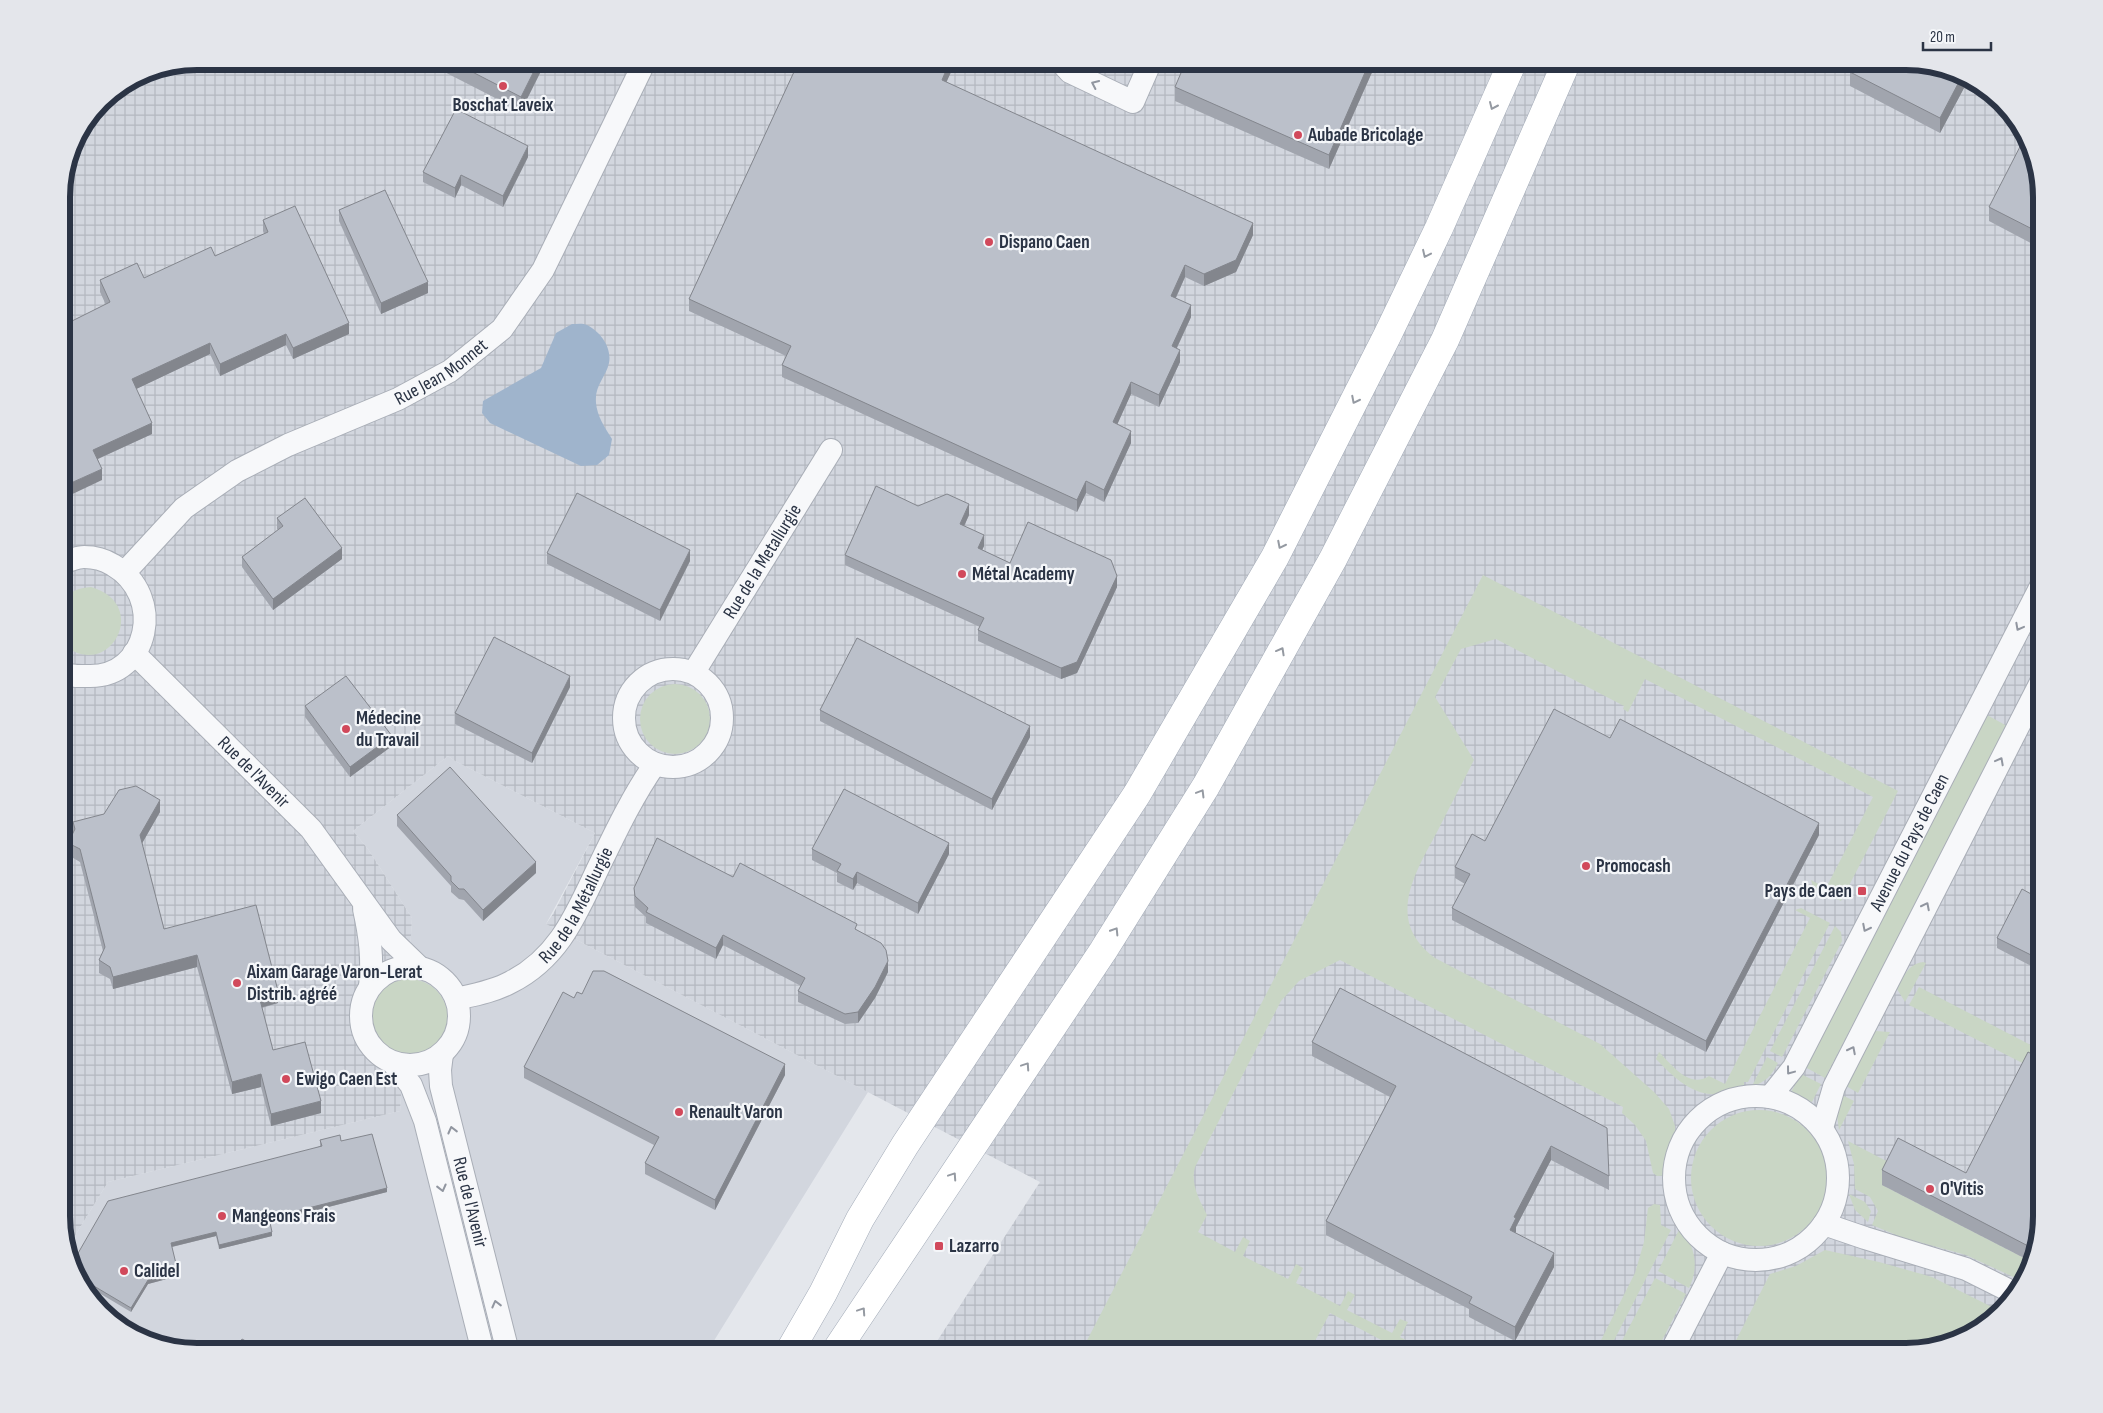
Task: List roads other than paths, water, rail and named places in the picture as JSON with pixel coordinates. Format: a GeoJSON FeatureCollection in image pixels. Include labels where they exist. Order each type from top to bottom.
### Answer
{"type":"FeatureCollection","features":[{"type":"Feature","properties":{"kind":"main road"},"geometry":{"type":"LineString","coordinates":[[794,1343],[860,1219],[890,1169],[1137,794],[1275,557],[1387,336],[1442,219],[1508,70]]}},
{"type":"Feature","properties":{"kind":"main road"},"geometry":{"type":"LineString","coordinates":[[841,1343],[1098,959],[1206,786],[1333,559],[1445,340],[1563,70]]}},
{"type":"Feature","properties":{"kind":"street","name":"Rue Jean Monnet"},"geometry":{"type":"LineString","coordinates":[[125,572],[184,508],[237,470],[288,445],[398,399],[450,371],[502,329],[543,270],[641,70]]}},
{"type":"Feature","properties":{"kind":"street"},"geometry":{"type":"LineString","coordinates":[[1068,70],[1133,102],[1148,70]]}},
{"type":"Feature","properties":{"kind":"street","name":"Rue de la Metallurgie"},"geometry":{"type":"LineString","coordinates":[[694,672],[831,450]]}},
{"type":"Feature","properties":{"kind":"street"},"geometry":{"type":"LineString","coordinates":[[70,560],[84,557],[105,560],[125,572],[136,585],[144,603],[146,622],[142,639],[134,653],[119,668],[100,676],[70,676]]}},
{"type":"Feature","properties":{"kind":"street","name":"Avenue du Pays de Caen"},"geometry":{"type":"LineString","coordinates":[[1770,1097],[1794,1067],[1979,702],[2033,601]]}},
{"type":"Feature","properties":{"kind":"street","name":"Rue de l'Avenir"},"geometry":{"type":"LineString","coordinates":[[134,653],[311,829],[392,940],[420,968]]}},
{"type":"Feature","properties":{"kind":"street"},"geometry":{"type":"LineString","coordinates":[[664,669],[694,672],[708,682],[718,696],[722,711],[722,727],[716,742],[708,753],[696,762],[683,766],[669,767],[655,764],[640,754],[630,742],[624,728],[624,712],[628,697],[637,684],[649,674],[664,669]]}},
{"type":"Feature","properties":{"kind":"street"},"geometry":{"type":"LineString","coordinates":[[1822,1128],[1834,1087],[2033,698]]}},
{"type":"Feature","properties":{"kind":"street","name":"Rue de la Métallurgie"},"geometry":{"type":"LineString","coordinates":[[456,999],[510,983],[532,969],[560,942],[579,910],[636,792],[655,764]]}},
{"type":"Feature","properties":{"kind":"street","name":"Rue de l'Avenir"},"geometry":{"type":"LineString","coordinates":[[363,900],[373,965],[370,987]]}},
{"type":"Feature","properties":{"kind":"street"},"geometry":{"type":"LineString","coordinates":[[401,968],[420,968],[442,979],[456,999],[460,1019],[454,1038],[442,1054],[419,1065],[393,1063],[374,1051],[362,1031],[360,1008],[370,987],[383,974],[401,968]]}},
{"type":"Feature","properties":{"kind":"street","name":"Rue de l'Avenir"},"geometry":{"type":"LineString","coordinates":[[442,1054],[441,1086],[506,1343]]}},
{"type":"Feature","properties":{"kind":"street","name":"Rue de l'Avenir"},"geometry":{"type":"LineString","coordinates":[[393,1063],[411,1084],[425,1121],[481,1343]]}},
{"type":"Feature","properties":{"kind":"street"},"geometry":{"type":"LineString","coordinates":[[1743,1097],[1770,1097],[1799,1108],[1822,1128],[1835,1154],[1838,1178],[1835,1202],[1824,1224],[1809,1241],[1789,1253],[1767,1259],[1752,1260],[1722,1253],[1699,1237],[1683,1214],[1675,1190],[1675,1165],[1683,1141],[1698,1120],[1718,1105],[1743,1097]]}},
{"type":"Feature","properties":{"kind":"street"},"geometry":{"type":"LineString","coordinates":[[1824,1224],[1966,1269],[2009,1290]]}},
{"type":"Feature","properties":{"kind":"street"},"geometry":{"type":"LineString","coordinates":[[1676,1343],[1722,1253]]}},
{"type":"Feature","properties":{"kind":"water"},"geometry":{"type":"Polygon","coordinates":[[[572,324],[584,324],[592,328],[601,336],[609,352],[609,363],[598,387],[596,403],[604,426],[612,439],[609,455],[597,465],[581,466],[490,423],[482,413],[483,401],[541,368],[556,333],[572,324]]]}},
{"type":"Feature","properties":{"kind":"place","name":"Boschat Laveix"},"geometry":{"type":"Point","coordinates":[503,86]}},
{"type":"Feature","properties":{"kind":"place","name":"Aubade Bricolage"},"geometry":{"type":"Point","coordinates":[1298,135]}},
{"type":"Feature","properties":{"kind":"place","name":"Dispano Caen"},"geometry":{"type":"Point","coordinates":[989,242]}},
{"type":"Feature","properties":{"kind":"place","name":"Métal Academy"},"geometry":{"type":"Point","coordinates":[962,574]}},
{"type":"Feature","properties":{"kind":"place","name":"Médecine du Travail"},"geometry":{"type":"Point","coordinates":[346,729]}},
{"type":"Feature","properties":{"kind":"place","name":"Promocash"},"geometry":{"type":"Point","coordinates":[1586,866]}},
{"type":"Feature","properties":{"kind":"place","name":"Pays de Caen"},"geometry":{"type":"Point","coordinates":[1862,891]}},
{"type":"Feature","properties":{"kind":"place","name":"Aixam Garage Varon-Lerat Distrib. agréé"},"geometry":{"type":"Point","coordinates":[237,983]}},
{"type":"Feature","properties":{"kind":"place","name":"Ewigo Caen Est"},"geometry":{"type":"Point","coordinates":[286,1079]}},
{"type":"Feature","properties":{"kind":"place","name":"Renault Varon"},"geometry":{"type":"Point","coordinates":[679,1112]}},
{"type":"Feature","properties":{"kind":"place","name":"O'Vitis"},"geometry":{"type":"Point","coordinates":[1930,1189]}},
{"type":"Feature","properties":{"kind":"place","name":"Mangeons Frais"},"geometry":{"type":"Point","coordinates":[222,1216]}},
{"type":"Feature","properties":{"kind":"place","name":"Lazarro"},"geometry":{"type":"Point","coordinates":[939,1246]}},
{"type":"Feature","properties":{"kind":"place","name":"Calidel"},"geometry":{"type":"Point","coordinates":[124,1271]}}]}
